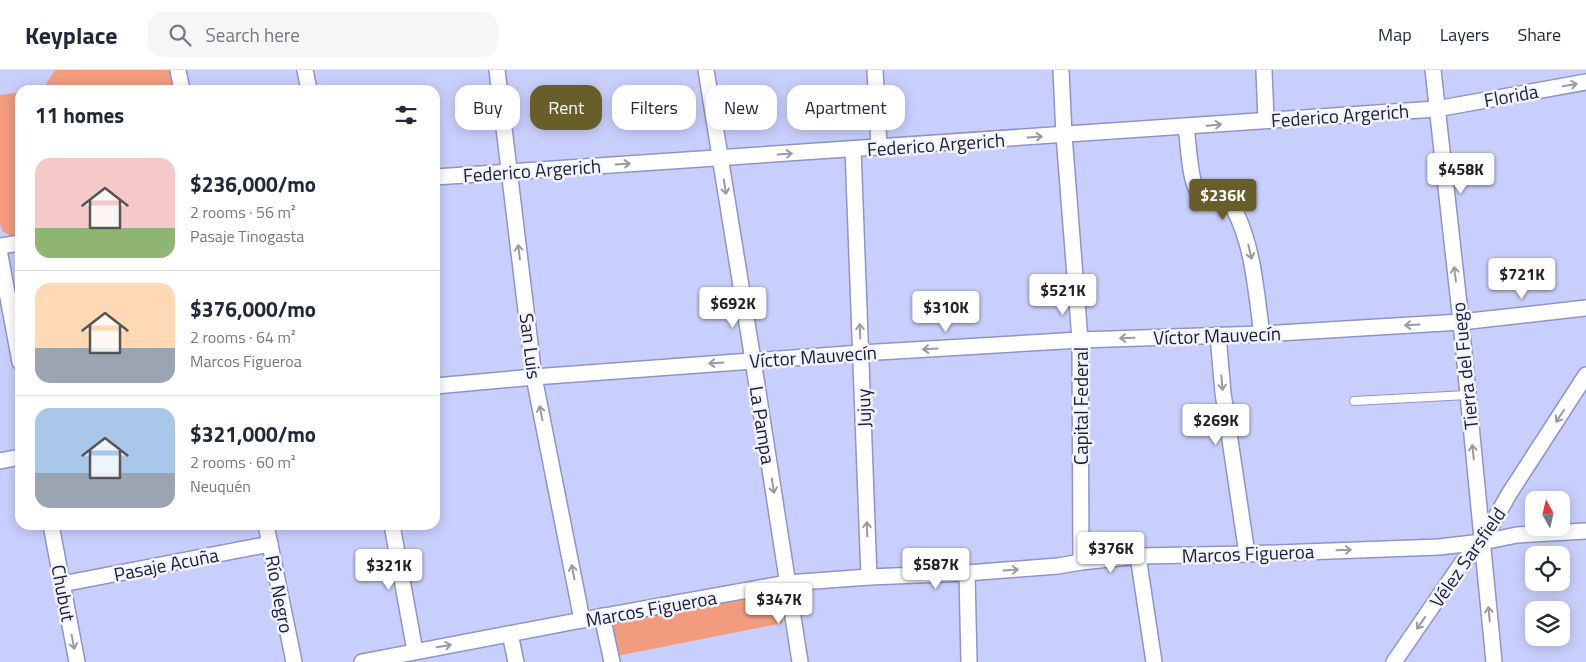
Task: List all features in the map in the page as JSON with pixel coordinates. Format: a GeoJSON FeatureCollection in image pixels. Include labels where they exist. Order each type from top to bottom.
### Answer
{"type":"FeatureCollection","features":[{"type":"Feature","properties":{"kind":"street"},"geometry":{"type":"LineString","coordinates":[[178,70],[181,85]]}},
{"type":"Feature","properties":{"kind":"street"},"geometry":{"type":"LineString","coordinates":[[305,70],[308,85]]}},
{"type":"Feature","properties":{"kind":"street","name":"San Luis"},"geometry":{"type":"LineString","coordinates":[[497,70],[534,377],[582,620]]}},
{"type":"Feature","properties":{"kind":"street","name":"La Pampa"},"geometry":{"type":"LineString","coordinates":[[706,70],[754,360],[800,662]]}},
{"type":"Feature","properties":{"kind":"street"},"geometry":{"type":"LineString","coordinates":[[875,70],[879,147]]}},
{"type":"Feature","properties":{"kind":"street","name":"Capital Federal"},"geometry":{"type":"LineString","coordinates":[[1061,70],[1064,135],[1080,340],[1081,562]]}},
{"type":"Feature","properties":{"kind":"street"},"geometry":{"type":"LineString","coordinates":[[1264,70],[1266,120]]}},
{"type":"Feature","properties":{"kind":"street","name":"Tierra del Fuego"},"geometry":{"type":"LineString","coordinates":[[1433,70],[1461,322],[1494,662]]}},
{"type":"Feature","properties":{"kind":"street","name":"Florida"},"geometry":{"type":"LineString","coordinates":[[1436,109],[1586,82]]}},
{"type":"Feature","properties":{"kind":"street","name":"Federico Argerich"},"geometry":{"type":"LineString","coordinates":[[440,177],[1436,109]]}},
{"type":"Feature","properties":{"kind":"street"},"geometry":{"type":"LineString","coordinates":[[1186,127],[1193,183],[1198,191],[1207,196],[1223,199],[1230,204],[1236,212],[1251,251],[1262,334]]}},
{"type":"Feature","properties":{"kind":"street","name":"Jujuy"},"geometry":{"type":"LineString","coordinates":[[853,149],[869,577]]}},
{"type":"Feature","properties":{"kind":"street"},"geometry":{"type":"LineString","coordinates":[[0,246],[15,243]]}},
{"type":"Feature","properties":{"kind":"street"},"geometry":{"type":"LineString","coordinates":[[0,255],[15,335]]}},
{"type":"Feature","properties":{"kind":"street","name":"Víctor Mauvecín"},"geometry":{"type":"LineString","coordinates":[[440,386],[861,353],[1080,340],[1262,334],[1461,322],[1586,308]]}},
{"type":"Feature","properties":{"kind":"street"},"geometry":{"type":"LineString","coordinates":[[1218,335],[1223,393],[1247,554]]}},
{"type":"Feature","properties":{"kind":"street","name":"Vélez Sarsfield"},"geometry":{"type":"LineString","coordinates":[[1394,662],[1462,563],[1482,542],[1509,494],[1586,375]]}},
{"type":"Feature","properties":{"kind":"street"},"geometry":{"type":"LineString","coordinates":[[0,461],[15,458]]}},
{"type":"Feature","properties":{"kind":"street","name":"Chubut"},"geometry":{"type":"LineString","coordinates":[[52,530],[77,662]]}},
{"type":"Feature","properties":{"kind":"street","name":"Río Negro"},"geometry":{"type":"LineString","coordinates":[[267,530],[294,662]]}},
{"type":"Feature","properties":{"kind":"street"},"geometry":{"type":"LineString","coordinates":[[393,530],[415,651]]}},
{"type":"Feature","properties":{"kind":"street","name":"Marcos Figueroa"},"geometry":{"type":"LineString","coordinates":[[362,662],[787,583],[1058,566],[1138,556],[1440,547],[1482,542],[1517,535],[1586,532]]}},
{"type":"Feature","properties":{"kind":"street","name":"Pasaje Acuña"},"geometry":{"type":"LineString","coordinates":[[62,584],[270,544]]}},
{"type":"Feature","properties":{"kind":"street"},"geometry":{"type":"LineString","coordinates":[[1138,556],[1154,662]]}},
{"type":"Feature","properties":{"kind":"street"},"geometry":{"type":"LineString","coordinates":[[967,573],[969,662]]}},
{"type":"Feature","properties":{"kind":"street"},"geometry":{"type":"LineString","coordinates":[[602,616],[612,662]]}},
{"type":"Feature","properties":{"kind":"street"},"geometry":{"type":"LineString","coordinates":[[510,634],[516,662]]}},
{"type":"Feature","properties":{"kind":"lane"},"geometry":{"type":"LineString","coordinates":[[1354,401],[1467,395]]}},
{"type":"Feature","properties":{"kind":"shaded area"},"geometry":{"type":"Polygon","coordinates":[[[55,70],[172,70],[175,85],[46,85],[55,70]]]}},
{"type":"Feature","properties":{"kind":"shaded area"},"geometry":{"type":"Polygon","coordinates":[[[15,93],[15,237],[13,237],[2,231],[0,223],[0,95],[15,93]]]}},
{"type":"Feature","properties":{"kind":"shaded area"},"geometry":{"type":"Polygon","coordinates":[[[768,592],[776,594],[780,599],[783,623],[616,656],[612,624],[617,620],[768,592]]]}}]}
